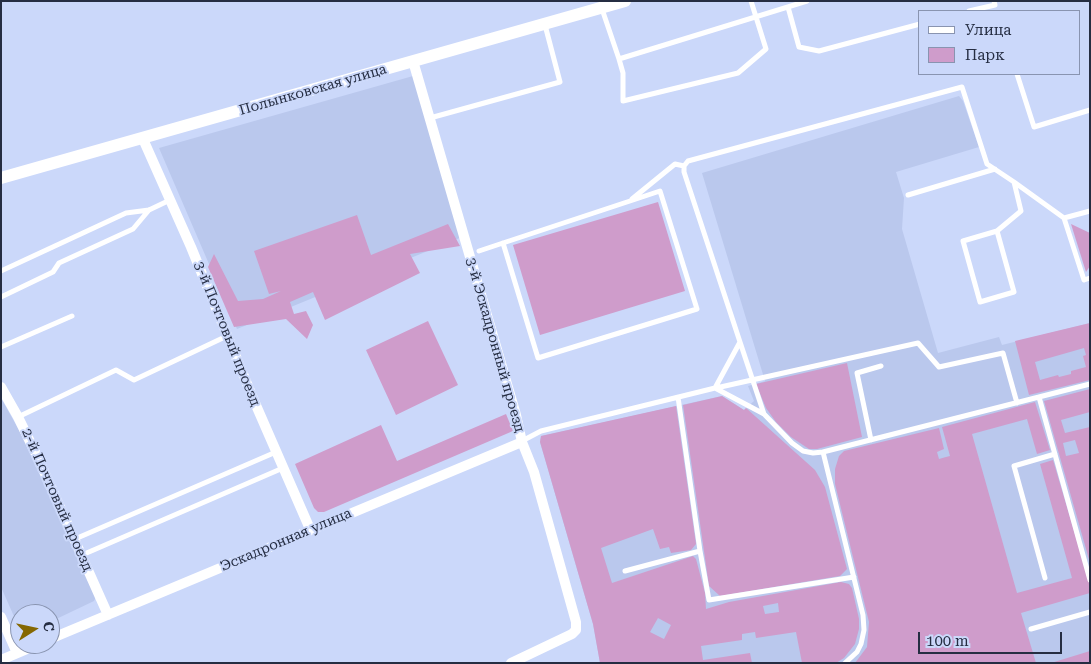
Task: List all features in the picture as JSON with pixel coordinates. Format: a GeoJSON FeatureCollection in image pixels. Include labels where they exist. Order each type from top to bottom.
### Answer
{"type":"FeatureCollection","features":[{"type":"Feature","properties":{"kind":"street","name":"Полынковская улица"},"geometry":{"type":"LineString","coordinates":[[1,178],[625,1]]}},
{"type":"Feature","properties":{"kind":"street","name":"3-й Эскадронный проезд"},"geometry":{"type":"LineString","coordinates":[[413,61],[516,415],[522,442],[534,472],[576,622],[576,630],[572,634],[511,663]]}},
{"type":"Feature","properties":{"kind":"street","name":"3-й Почтовый проезд"},"geometry":{"type":"LineString","coordinates":[[143,139],[310,529]]}},
{"type":"Feature","properties":{"kind":"street","name":"2-й Почтовый проезд"},"geometry":{"type":"LineString","coordinates":[[1,387],[18,417],[108,615]]}},
{"type":"Feature","properties":{"kind":"street","name":"Эскадронная улица"},"geometry":{"type":"LineString","coordinates":[[60,635],[522,442]]}},
{"type":"Feature","properties":{"kind":"street"},"geometry":{"type":"LineString","coordinates":[[1,618],[10,638]]}},
{"type":"Feature","properties":{"kind":"street"},"geometry":{"type":"LineString","coordinates":[[1,660],[15,654]]}},
{"type":"Feature","properties":{"kind":"lane"},"geometry":{"type":"LineString","coordinates":[[602,8],[623,74],[623,101],[738,73],[766,49],[751,1]]}},
{"type":"Feature","properties":{"kind":"lane"},"geometry":{"type":"LineString","coordinates":[[619,59],[807,1]]}},
{"type":"Feature","properties":{"kind":"lane"},"geometry":{"type":"LineString","coordinates":[[974,10],[995,4],[994,1]]}},
{"type":"Feature","properties":{"kind":"lane"},"geometry":{"type":"LineString","coordinates":[[788,7],[799,47],[819,51],[918,25]]}},
{"type":"Feature","properties":{"kind":"lane"},"geometry":{"type":"LineString","coordinates":[[430,118],[560,82],[544,24]]}},
{"type":"Feature","properties":{"kind":"lane"},"geometry":{"type":"LineString","coordinates":[[1017,75],[1034,127],[1090,110]]}},
{"type":"Feature","properties":{"kind":"lane"},"geometry":{"type":"LineString","coordinates":[[764,414],[684,172],[684,166],[688,161],[962,87],[987,164],[1064,218],[1084,280],[1090,278]]}},
{"type":"Feature","properties":{"kind":"lane"},"geometry":{"type":"LineString","coordinates":[[630,201],[675,164],[684,166]]}},
{"type":"Feature","properties":{"kind":"lane"},"geometry":{"type":"LineString","coordinates":[[908,195],[995,169]]}},
{"type":"Feature","properties":{"kind":"lane"},"geometry":{"type":"LineString","coordinates":[[997,231],[1014,292],[980,302],[963,241],[997,231],[1021,211],[1014,182]]}},
{"type":"Feature","properties":{"kind":"lane"},"geometry":{"type":"LineString","coordinates":[[479,251],[503,243],[630,201],[660,191],[697,309],[538,358],[503,243]]}},
{"type":"Feature","properties":{"kind":"lane"},"geometry":{"type":"LineString","coordinates":[[1,271],[126,213],[149,210],[170,200]]}},
{"type":"Feature","properties":{"kind":"lane"},"geometry":{"type":"LineString","coordinates":[[1,297],[53,272],[59,263],[133,229],[149,210]]}},
{"type":"Feature","properties":{"kind":"lane"},"geometry":{"type":"LineString","coordinates":[[1064,218],[1090,211]]}},
{"type":"Feature","properties":{"kind":"lane"},"geometry":{"type":"LineString","coordinates":[[1,347],[72,316]]}},
{"type":"Feature","properties":{"kind":"lane"},"geometry":{"type":"LineString","coordinates":[[18,417],[116,370],[134,380],[228,336]]}},
{"type":"Feature","properties":{"kind":"lane"},"geometry":{"type":"LineString","coordinates":[[715,388],[740,342]]}},
{"type":"Feature","properties":{"kind":"lane"},"geometry":{"type":"LineString","coordinates":[[522,442],[541,431],[715,388],[918,343],[939,367],[1003,353],[1017,403]]}},
{"type":"Feature","properties":{"kind":"lane"},"geometry":{"type":"LineString","coordinates":[[871,440],[857,373],[882,366]]}},
{"type":"Feature","properties":{"kind":"lane"},"geometry":{"type":"LineString","coordinates":[[715,388],[764,414],[803,451],[813,453],[1090,384]]}},
{"type":"Feature","properties":{"kind":"lane"},"geometry":{"type":"LineString","coordinates":[[678,397],[709,600],[854,576]]}},
{"type":"Feature","properties":{"kind":"lane"},"geometry":{"type":"LineString","coordinates":[[1039,397],[1090,580]]}},
{"type":"Feature","properties":{"kind":"lane"},"geometry":{"type":"LineString","coordinates":[[75,539],[277,452]]}},
{"type":"Feature","properties":{"kind":"lane"},"geometry":{"type":"LineString","coordinates":[[823,452],[863,615],[863,636],[857,652],[845,663]]}},
{"type":"Feature","properties":{"kind":"lane"},"geometry":{"type":"LineString","coordinates":[[1045,578],[1014,466],[1055,454]]}},
{"type":"Feature","properties":{"kind":"lane"},"geometry":{"type":"LineString","coordinates":[[82,555],[284,468]]}},
{"type":"Feature","properties":{"kind":"lane"},"geometry":{"type":"LineString","coordinates":[[625,571],[700,551]]}},
{"type":"Feature","properties":{"kind":"lane"},"geometry":{"type":"LineString","coordinates":[[1031,628],[1090,612]]}},
{"type":"Feature","properties":{"kind":"shaded area"},"geometry":{"type":"Polygon","coordinates":[[[413,76],[462,237],[237,329],[159,148],[413,76]]]}},
{"type":"Feature","properties":{"kind":"shaded area"},"geometry":{"type":"Polygon","coordinates":[[[959,96],[963,101],[979,147],[896,172],[904,198],[902,229],[938,353],[999,337],[1002,345],[1090,323],[1090,663],[600,663],[593,624],[540,442],[541,436],[722,396],[744,410],[754,401],[748,386],[765,381],[702,173],[959,96]]]}},
{"type":"Feature","properties":{"kind":"shaded area"},"geometry":{"type":"Polygon","coordinates":[[[1,398],[20,432],[96,597],[94,601],[60,617],[60,604],[10,604],[10,607],[1,587],[1,398]]]}},
{"type":"Feature","properties":{"kind":"green space"},"geometry":{"type":"Polygon","coordinates":[[[658,202],[685,291],[540,335],[513,245],[658,202]]]}},
{"type":"Feature","properties":{"kind":"green space"},"geometry":{"type":"Polygon","coordinates":[[[357,215],[371,255],[448,224],[460,246],[410,254],[420,273],[325,320],[313,292],[290,302],[294,314],[306,311],[313,325],[307,339],[286,319],[234,327],[208,267],[214,254],[238,301],[263,299],[281,291],[269,294],[254,251],[357,215]]]}},
{"type":"Feature","properties":{"kind":"green space"},"geometry":{"type":"Polygon","coordinates":[[[1071,224],[1090,233],[1090,266],[1086,272],[1071,224]]]}},
{"type":"Feature","properties":{"kind":"green space"},"geometry":{"type":"Polygon","coordinates":[[[428,321],[458,385],[396,415],[366,350],[428,321]]]}},
{"type":"Feature","properties":{"kind":"green space"},"geometry":{"type":"Polygon","coordinates":[[[1090,323],[1090,380],[1029,395],[1015,341],[1090,323]],[[1084,348],[1035,362],[1040,380],[1071,374],[1071,371],[1086,367],[1083,356],[1086,355],[1084,348]]]}},
{"type":"Feature","properties":{"kind":"green space"},"geometry":{"type":"Polygon","coordinates":[[[847,363],[862,437],[817,449],[809,449],[791,437],[776,422],[766,408],[756,384],[847,363]]]}},
{"type":"Feature","properties":{"kind":"green space"},"geometry":{"type":"Polygon","coordinates":[[[1090,389],[1090,412],[1061,420],[1065,433],[1090,427],[1090,563],[1044,401],[1090,389]],[[1075,440],[1063,443],[1066,456],[1079,453],[1075,440]]]}},
{"type":"Feature","properties":{"kind":"green space"},"geometry":{"type":"Polygon","coordinates":[[[722,396],[744,410],[746,408],[815,470],[825,487],[847,569],[840,576],[720,596],[709,586],[683,405],[722,396]]]}},
{"type":"Feature","properties":{"kind":"green space"},"geometry":{"type":"Polygon","coordinates":[[[1035,402],[1050,450],[1037,454],[1027,419],[972,434],[1017,593],[1072,578],[1040,464],[1053,460],[1090,585],[1090,593],[1021,613],[1036,663],[855,663],[867,647],[869,622],[835,484],[835,469],[839,456],[844,451],[939,428],[944,449],[937,452],[939,459],[950,456],[942,427],[1035,402]]]}},
{"type":"Feature","properties":{"kind":"green space"},"geometry":{"type":"Polygon","coordinates":[[[676,406],[696,544],[691,550],[671,553],[669,547],[660,549],[653,529],[601,548],[612,583],[693,556],[696,559],[705,593],[706,609],[729,602],[841,582],[849,584],[852,588],[859,619],[859,629],[855,644],[844,658],[836,663],[802,663],[796,632],[756,638],[755,632],[742,634],[742,640],[701,646],[703,660],[750,653],[752,663],[600,663],[593,624],[540,442],[541,436],[676,406]],[[778,603],[763,606],[765,614],[779,612],[778,603]],[[658,618],[650,632],[664,639],[671,625],[658,618]]]}},
{"type":"Feature","properties":{"kind":"green space"},"geometry":{"type":"Polygon","coordinates":[[[506,414],[513,431],[324,512],[318,512],[314,508],[295,464],[381,425],[397,461],[506,414]]]}},
{"type":"Feature","properties":{"kind":"green space"},"geometry":{"type":"Polygon","coordinates":[[[1090,651],[1090,663],[1051,663],[1090,651]]]}}]}
